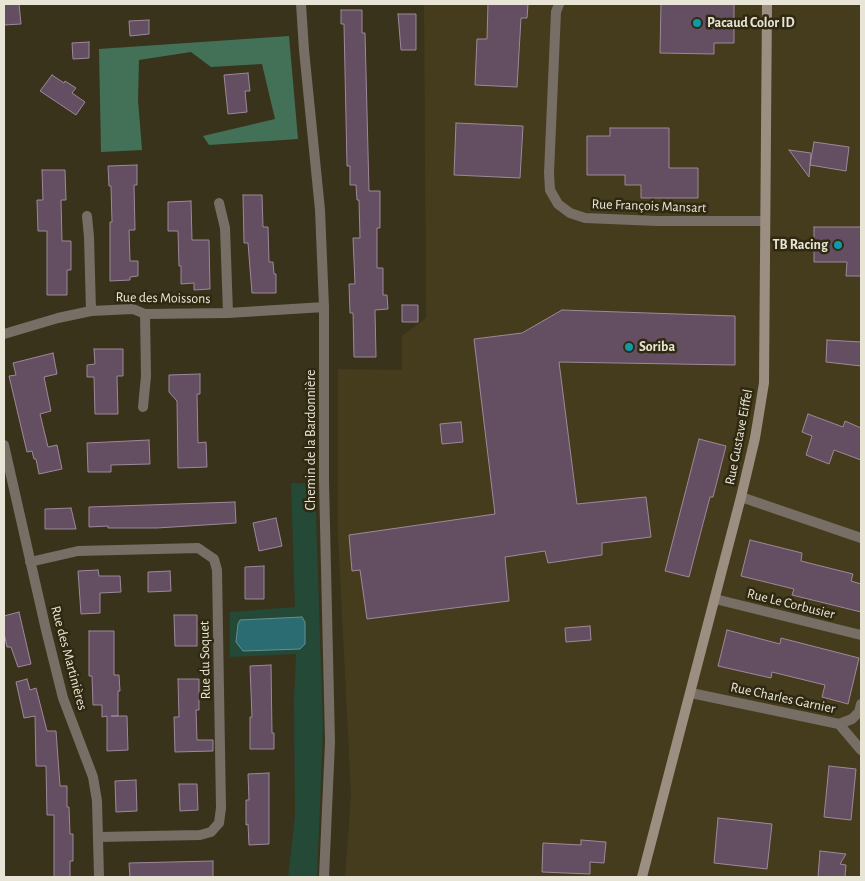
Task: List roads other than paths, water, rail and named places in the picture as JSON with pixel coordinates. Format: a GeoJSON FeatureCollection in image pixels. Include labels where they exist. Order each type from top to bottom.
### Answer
{"type":"FeatureCollection","features":[{"type":"Feature","properties":{"kind":"street","name":"Chemin de la Bardonnière"},"geometry":{"type":"LineString","coordinates":[[302,4],[304,50],[320,210],[324,307],[324,482],[330,742],[324,877]]}},
{"type":"Feature","properties":{"kind":"street","name":"Rue François Mansart"},"geometry":{"type":"LineString","coordinates":[[559,4],[556,12],[549,173],[550,190],[558,204],[570,213],[585,218],[657,221],[765,221]]}},
{"type":"Feature","properties":{"kind":"street","name":"Rue Gustave Eiffel"},"geometry":{"type":"LineString","coordinates":[[643,877],[741,497],[755,438],[764,383],[768,4]]}},
{"type":"Feature","properties":{"kind":"street"},"geometry":{"type":"LineString","coordinates":[[219,203],[225,228],[228,313]]}},
{"type":"Feature","properties":{"kind":"street"},"geometry":{"type":"LineString","coordinates":[[87,216],[91,311]]}},
{"type":"Feature","properties":{"kind":"street","name":"Rue des Moissons"},"geometry":{"type":"LineString","coordinates":[[4,334],[58,318],[91,311],[133,309],[145,314],[228,313],[324,307]]}},
{"type":"Feature","properties":{"kind":"street"},"geometry":{"type":"LineString","coordinates":[[143,407],[146,376],[145,314]]}},
{"type":"Feature","properties":{"kind":"street","name":"Rue des Martinières"},"geometry":{"type":"LineString","coordinates":[[4,445],[63,698],[93,777],[97,801],[99,877]]}},
{"type":"Feature","properties":{"kind":"street"},"geometry":{"type":"LineString","coordinates":[[741,497],[861,538]]}},
{"type":"Feature","properties":{"kind":"street","name":"Rue du Soquet"},"geometry":{"type":"LineString","coordinates":[[30,562],[78,551],[198,548],[214,559],[217,570],[221,808],[219,823],[211,832],[200,835],[99,836]]}},
{"type":"Feature","properties":{"kind":"street","name":"Rue Le Corbusier"},"geometry":{"type":"LineString","coordinates":[[715,599],[861,635]]}},
{"type":"Feature","properties":{"kind":"street","name":"Rue Charles Garnier"},"geometry":{"type":"LineString","coordinates":[[691,693],[839,724],[852,719],[859,712],[861,704]]}},
{"type":"Feature","properties":{"kind":"street"},"geometry":{"type":"LineString","coordinates":[[839,724],[861,750]]}},
{"type":"Feature","properties":{"kind":"water"},"geometry":{"type":"Polygon","coordinates":[[[302,617],[305,622],[305,644],[300,649],[243,651],[236,642],[240,620],[302,617]]]}},
{"type":"Feature","properties":{"kind":"place","name":"Pacaud Color ID"},"geometry":{"type":"Point","coordinates":[697,23]}},
{"type":"Feature","properties":{"kind":"place","name":"TB Racing"},"geometry":{"type":"Point","coordinates":[838,245]}},
{"type":"Feature","properties":{"kind":"place","name":"Soriba"},"geometry":{"type":"Point","coordinates":[629,347]}}]}
